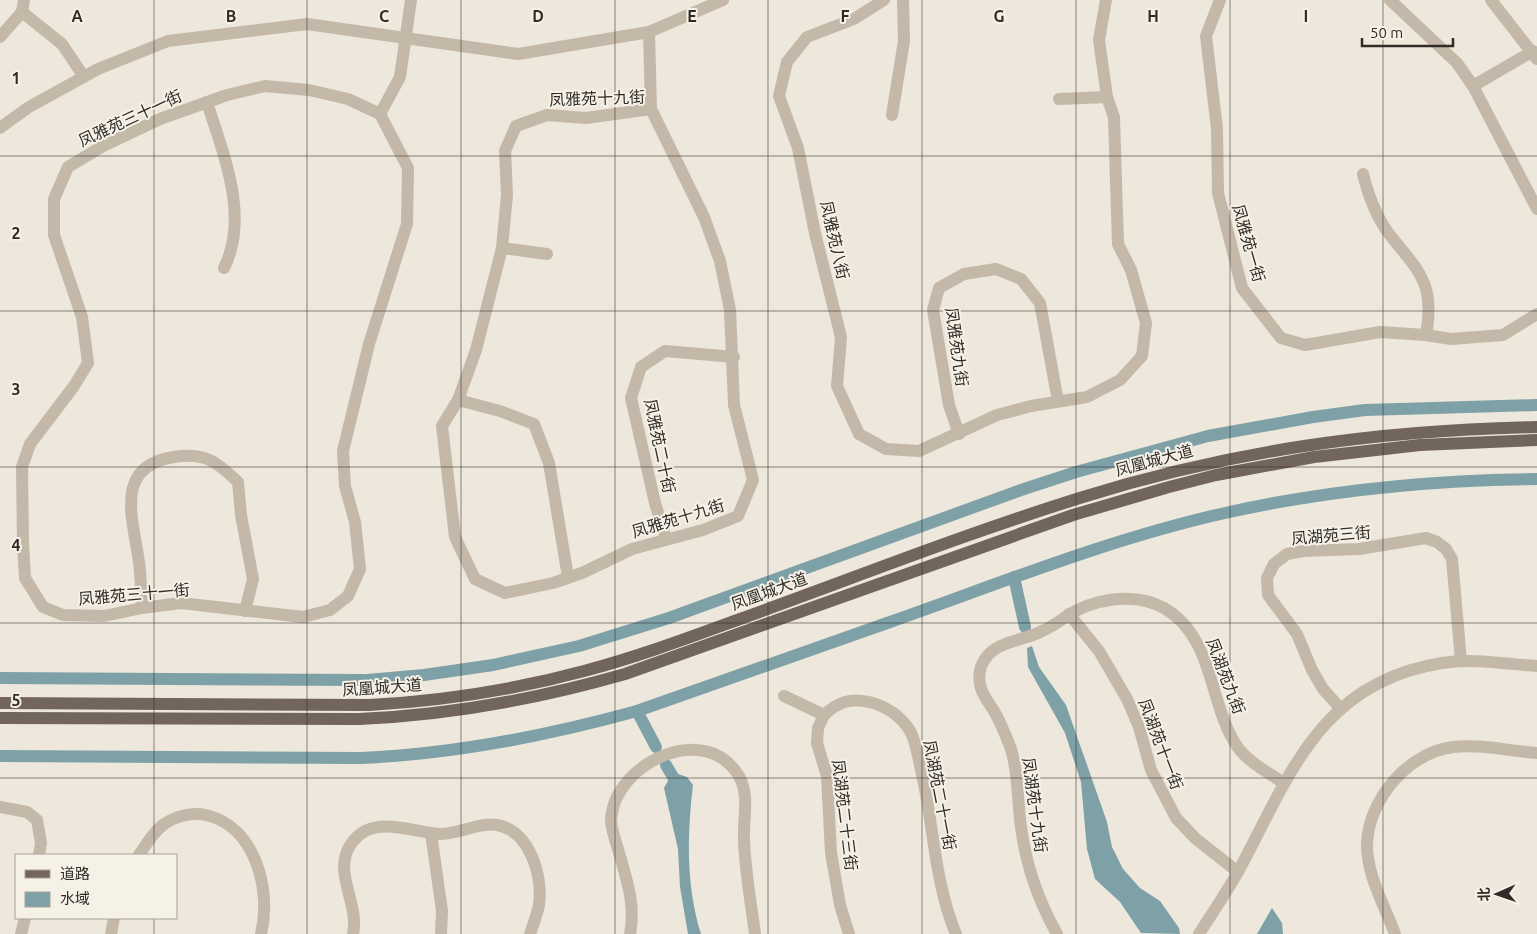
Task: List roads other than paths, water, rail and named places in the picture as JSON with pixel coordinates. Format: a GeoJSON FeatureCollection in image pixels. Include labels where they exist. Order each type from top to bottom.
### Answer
{"type":"FeatureCollection","features":[{"type":"Feature","properties":{"kind":"main road","name":"凤凰城大道"},"geometry":{"type":"LineString","coordinates":[[0,703],[360,706],[426,700],[506,689],[586,671],[649,651],[1029,514],[1170,472],[1266,451],[1355,438],[1444,430],[1537,427]]}},
{"type":"Feature","properties":{"kind":"main road","name":"凤凰城大道"},"geometry":{"type":"LineString","coordinates":[[0,718],[325,720],[407,717],[485,707],[580,687],[625,674],[1073,515],[1169,487],[1234,472],[1314,457],[1420,446],[1537,440]]}},
{"type":"Feature","properties":{"kind":"street"},"geometry":{"type":"LineString","coordinates":[[380,114],[400,77],[411,0]]}},
{"type":"Feature","properties":{"kind":"street"},"geometry":{"type":"LineString","coordinates":[[0,128],[29,107],[84,77],[168,41],[307,24],[518,54],[649,32],[723,0]]}},
{"type":"Feature","properties":{"kind":"street","name":"凤雅苑八街"},"geometry":{"type":"LineString","coordinates":[[884,0],[854,18],[807,37],[787,62],[779,96],[798,148],[815,233],[841,337],[837,386],[859,434],[886,449],[919,451],[959,434]]}},
{"type":"Feature","properties":{"kind":"street"},"geometry":{"type":"LineString","coordinates":[[892,115],[904,41],[903,0]]}},
{"type":"Feature","properties":{"kind":"street"},"geometry":{"type":"LineString","coordinates":[[959,434],[997,415],[1058,401],[1087,398],[1120,380],[1142,356],[1146,323],[1131,270],[1118,244],[1114,117],[1107,97],[1099,40],[1106,0]]}},
{"type":"Feature","properties":{"kind":"street","name":"凤雅苑一街"},"geometry":{"type":"LineString","coordinates":[[1220,0],[1206,36],[1217,129],[1218,193],[1242,288],[1281,338],[1305,346],[1380,332],[1426,335],[1451,339],[1503,335],[1537,314]]}},
{"type":"Feature","properties":{"kind":"street"},"geometry":{"type":"LineString","coordinates":[[1390,0],[1457,63],[1473,86],[1537,209]]}},
{"type":"Feature","properties":{"kind":"street"},"geometry":{"type":"LineString","coordinates":[[1473,86],[1535,55],[1491,0]]}},
{"type":"Feature","properties":{"kind":"street"},"geometry":{"type":"LineString","coordinates":[[0,37],[23,6],[62,44],[84,77]]}},
{"type":"Feature","properties":{"kind":"street"},"geometry":{"type":"LineString","coordinates":[[649,32],[650,109]]}},
{"type":"Feature","properties":{"kind":"street","name":"凤雅苑三十一街"},"geometry":{"type":"LineString","coordinates":[[265,86],[309,90],[348,99],[380,114],[408,168],[407,224],[369,344],[343,452],[345,486],[356,522],[360,569],[348,596],[330,610],[303,617],[180,603],[104,616],[63,615],[43,606],[25,578],[22,467],[30,444],[74,386],[88,363],[82,317],[54,235],[54,199],[68,166],[127,134],[227,95],[265,86]]}},
{"type":"Feature","properties":{"kind":"street"},"geometry":{"type":"LineString","coordinates":[[1058,99],[1107,97]]}},
{"type":"Feature","properties":{"kind":"street"},"geometry":{"type":"LineString","coordinates":[[207,102],[234,194],[232,252],[224,268]]}},
{"type":"Feature","properties":{"kind":"street","name":"凤雅苑十九街"},"geometry":{"type":"LineString","coordinates":[[650,109],[704,217],[720,261],[730,310],[734,357],[734,405],[753,480],[738,516],[704,530],[632,549],[568,578],[505,593],[474,579],[455,537],[442,426],[458,400],[476,350],[502,248],[507,195],[505,151],[516,126],[547,115],[586,118],[650,109]]}},
{"type":"Feature","properties":{"kind":"street"},"geometry":{"type":"LineString","coordinates":[[1362,174],[1366,189],[1379,218],[1414,262],[1422,279],[1429,310],[1426,335]]}},
{"type":"Feature","properties":{"kind":"street"},"geometry":{"type":"LineString","coordinates":[[502,248],[547,254]]}},
{"type":"Feature","properties":{"kind":"street","name":"凤雅苑九街"},"geometry":{"type":"LineString","coordinates":[[959,434],[949,404],[933,310],[939,288],[964,274],[996,269],[1021,279],[1040,303],[1058,401]]}},
{"type":"Feature","properties":{"kind":"street","name":"凤雅苑二十街"},"geometry":{"type":"LineString","coordinates":[[666,539],[631,398],[641,367],[665,351],[734,357]]}},
{"type":"Feature","properties":{"kind":"street"},"geometry":{"type":"LineString","coordinates":[[458,400],[500,411],[534,424],[549,463],[568,578]]}},
{"type":"Feature","properties":{"kind":"street"},"geometry":{"type":"LineString","coordinates":[[142,608],[139,562],[130,518],[131,495],[141,470],[157,460],[188,455],[216,462],[238,482],[241,515],[253,579],[245,611]]}},
{"type":"Feature","properties":{"kind":"street","name":"凤湖苑三街"},"geometry":{"type":"LineString","coordinates":[[1341,709],[1323,689],[1312,670],[1298,634],[1268,595],[1267,578],[1274,564],[1287,554],[1359,549],[1426,538],[1437,542],[1446,549],[1452,559],[1460,661]]}},
{"type":"Feature","properties":{"kind":"street","name":"凤湖苑九街"},"geometry":{"type":"LineString","coordinates":[[1069,614],[1104,601],[1124,598],[1145,600],[1164,608],[1181,620],[1194,636],[1214,685],[1225,720],[1240,749],[1284,783]]}},
{"type":"Feature","properties":{"kind":"street","name":"凤湖苑十一街"},"geometry":{"type":"LineString","coordinates":[[1069,614],[1099,651],[1123,692],[1139,727],[1150,770],[1176,818],[1196,839],[1238,872]]}},
{"type":"Feature","properties":{"kind":"street","name":"凤湖苑十九街"},"geometry":{"type":"LineString","coordinates":[[1057,934],[1033,884],[1025,855],[1013,756],[998,718],[981,688],[979,674],[984,660],[993,649],[1039,632],[1069,614]]}},
{"type":"Feature","properties":{"kind":"street"},"geometry":{"type":"LineString","coordinates":[[1199,934],[1238,872],[1284,783],[1303,751],[1341,709],[1388,679],[1424,667],[1460,661],[1537,666]]}},
{"type":"Feature","properties":{"kind":"street"},"geometry":{"type":"LineString","coordinates":[[784,696],[824,715]]}},
{"type":"Feature","properties":{"kind":"street","name":"凤湖苑二十一街"},"geometry":{"type":"LineString","coordinates":[[824,715],[834,705],[848,700],[862,700],[881,705],[897,715],[910,731],[928,802],[944,901],[956,934]]}},
{"type":"Feature","properties":{"kind":"street","name":"凤湖苑二十三街"},"geometry":{"type":"LineString","coordinates":[[824,715],[818,728],[817,743],[827,776],[831,853],[840,905],[849,934]]}},
{"type":"Feature","properties":{"kind":"street"},"geometry":{"type":"LineString","coordinates":[[1395,934],[1373,881],[1367,857],[1371,824],[1376,808],[1389,787],[1406,769],[1427,756],[1450,748],[1475,745],[1537,753]]}},
{"type":"Feature","properties":{"kind":"street"},"geometry":{"type":"LineString","coordinates":[[630,934],[633,908],[611,819],[626,784],[656,757],[681,750],[716,754],[738,776],[745,793],[744,838],[754,934]]}},
{"type":"Feature","properties":{"kind":"street"},"geometry":{"type":"LineString","coordinates":[[0,807],[14,808],[27,812],[37,820],[41,843],[39,854]]}},
{"type":"Feature","properties":{"kind":"street"},"geometry":{"type":"LineString","coordinates":[[141,854],[162,826],[179,816],[199,814],[218,818],[235,829],[247,845],[258,870],[264,896],[264,922],[261,934]]}},
{"type":"Feature","properties":{"kind":"street"},"geometry":{"type":"LineString","coordinates":[[353,934],[354,912],[343,874],[344,856],[354,838],[384,826],[400,826],[442,834],[496,825],[513,831],[525,845],[535,864],[539,884],[539,906],[530,934]]}},
{"type":"Feature","properties":{"kind":"street"},"geometry":{"type":"LineString","coordinates":[[431,833],[442,911],[441,934]]}},
{"type":"Feature","properties":{"kind":"street"},"geometry":{"type":"LineString","coordinates":[[21,934],[25,919]]}},
{"type":"Feature","properties":{"kind":"street"},"geometry":{"type":"LineString","coordinates":[[111,934],[114,919]]}},
{"type":"Feature","properties":{"kind":"water"},"geometry":{"type":"Polygon","coordinates":[[[1032,646],[1039,667],[1066,705],[1107,822],[1112,847],[1123,869],[1140,888],[1160,901],[1179,928],[1180,934],[1141,933],[1120,902],[1095,879],[1087,849],[1081,782],[1065,733],[1028,667],[1027,648],[1032,646]]]}},
{"type":"Feature","properties":{"kind":"water"},"geometry":{"type":"Polygon","coordinates":[[[678,774],[687,777],[693,785],[689,841],[690,879],[701,934],[688,934],[680,887],[678,849],[664,788],[669,779],[678,774]]]}},
{"type":"Feature","properties":{"kind":"water"},"geometry":{"type":"Polygon","coordinates":[[[1272,908],[1282,923],[1283,934],[1257,934],[1272,908]]]}},
{"type":"Feature","properties":{"kind":"waterway"},"geometry":{"type":"LineString","coordinates":[[0,678],[367,680],[424,675],[493,665],[579,646],[669,618],[1021,490],[1076,472],[1208,436],[1313,417],[1365,410],[1537,405]]}},
{"type":"Feature","properties":{"kind":"waterway"},"geometry":{"type":"LineString","coordinates":[[0,756],[361,758],[466,748],[534,736],[637,711],[1056,563],[1182,524],[1263,505],[1341,492],[1419,484],[1537,479]]}},
{"type":"Feature","properties":{"kind":"waterway"},"geometry":{"type":"LineString","coordinates":[[1014,577],[1025,627]]}},
{"type":"Feature","properties":{"kind":"waterway"},"geometry":{"type":"LineString","coordinates":[[637,711],[656,747]]}},
{"type":"Feature","properties":{"kind":"waterway"},"geometry":{"type":"LineString","coordinates":[[666,765],[673,777]]}}]}
